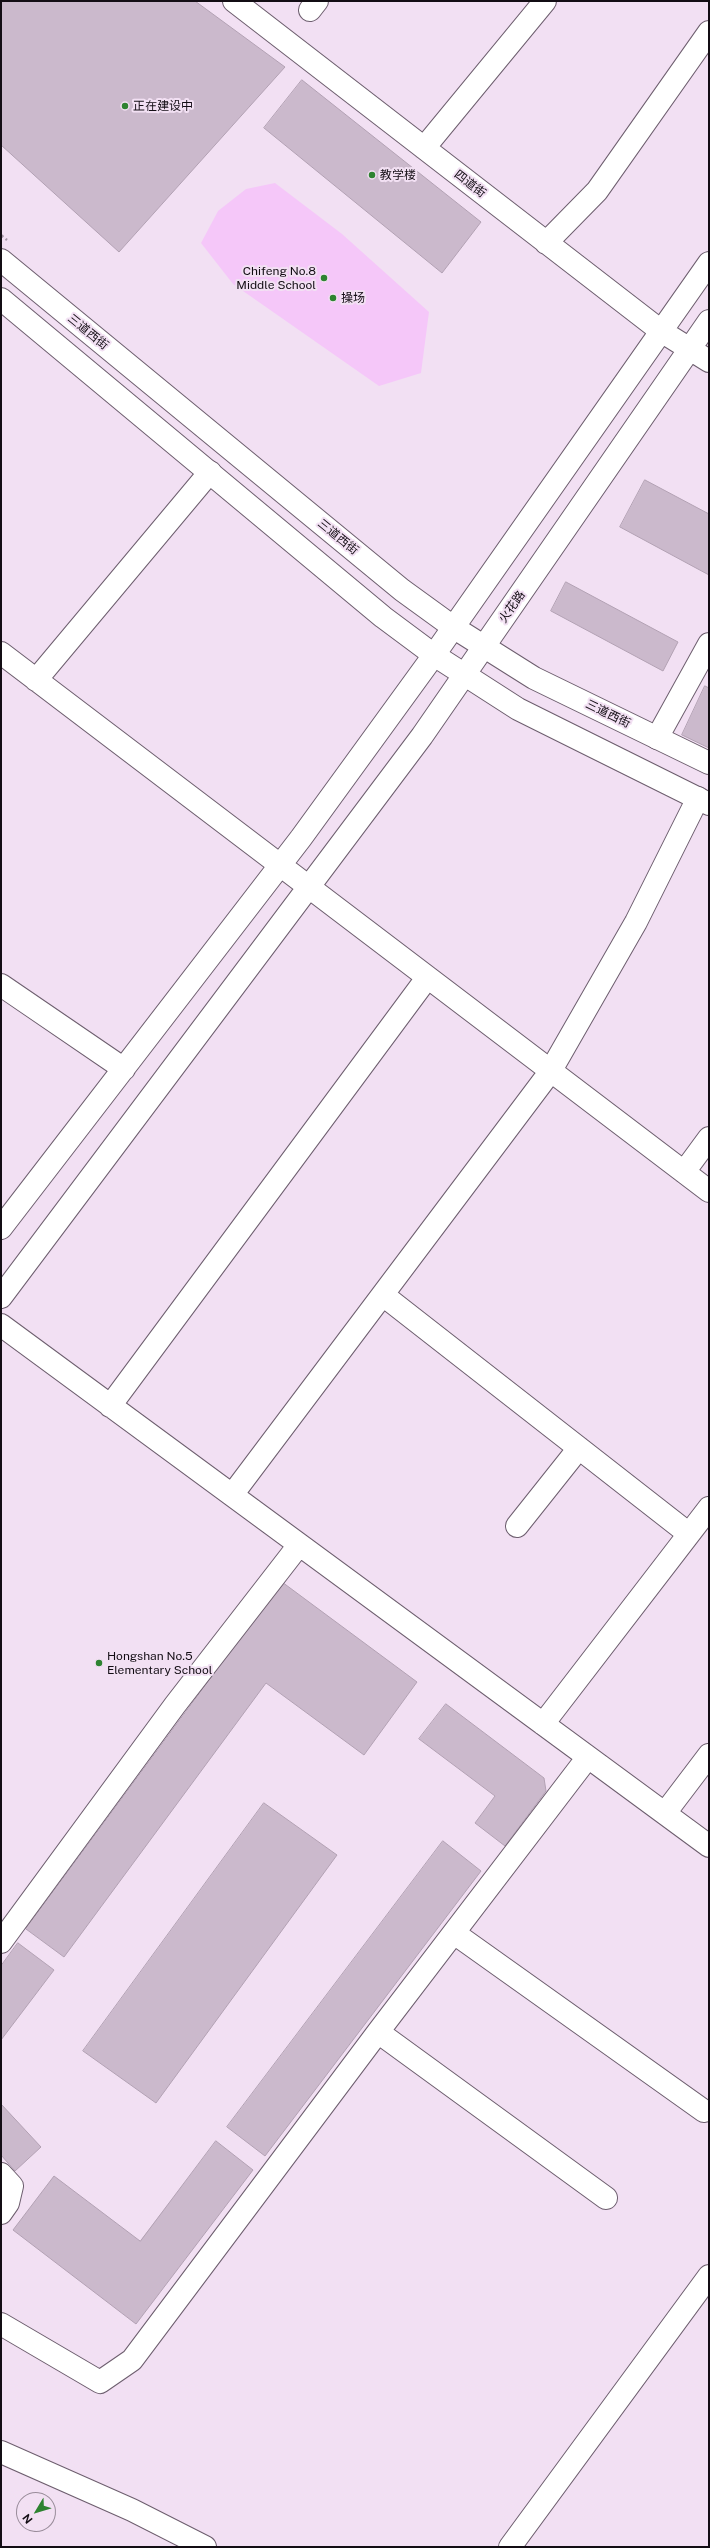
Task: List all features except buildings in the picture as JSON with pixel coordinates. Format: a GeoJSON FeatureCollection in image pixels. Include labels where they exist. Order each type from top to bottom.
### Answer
{"type":"FeatureCollection","features":[{"type":"Feature","properties":{"kind":"street","name":"四道街"},"geometry":{"type":"LineString","coordinates":[[234,1],[660,332],[689,351],[709,361]]}},
{"type":"Feature","properties":{"kind":"street"},"geometry":{"type":"LineString","coordinates":[[424,148],[545,1]]}},
{"type":"Feature","properties":{"kind":"street"},"geometry":{"type":"LineString","coordinates":[[546,243],[597,191],[709,32]]}},
{"type":"Feature","properties":{"kind":"street","name":"三道西街"},"geometry":{"type":"LineString","coordinates":[[1,260],[402,590],[453,627],[484,648],[534,678],[709,763]]}},
{"type":"Feature","properties":{"kind":"street"},"geometry":{"type":"LineString","coordinates":[[1,1228],[280,866],[434,655],[709,263]]}},
{"type":"Feature","properties":{"kind":"street"},"geometry":{"type":"LineString","coordinates":[[1,299],[383,617],[434,655],[465,676],[518,708],[704,801],[550,1072],[232,1495]]}},
{"type":"Feature","properties":{"kind":"street","name":"火花路"},"geometry":{"type":"LineString","coordinates":[[1,1297],[309,888],[465,676],[709,321]]}},
{"type":"Feature","properties":{"kind":"street"},"geometry":{"type":"LineString","coordinates":[[36,680],[210,472]]}},
{"type":"Feature","properties":{"kind":"street"},"geometry":{"type":"LineString","coordinates":[[657,738],[709,644]]}},
{"type":"Feature","properties":{"kind":"street"},"geometry":{"type":"LineString","coordinates":[[1,653],[426,978],[709,1191]]}},
{"type":"Feature","properties":{"kind":"street"},"geometry":{"type":"LineString","coordinates":[[110,1406],[426,978]]}},
{"type":"Feature","properties":{"kind":"street"},"geometry":{"type":"LineString","coordinates":[[1,985],[124,1069]]}},
{"type":"Feature","properties":{"kind":"street"},"geometry":{"type":"LineString","coordinates":[[684,1172],[709,1138]]}},
{"type":"Feature","properties":{"kind":"street"},"geometry":{"type":"LineString","coordinates":[[383,1295],[689,1534]]}},
{"type":"Feature","properties":{"kind":"street"},"geometry":{"type":"LineString","coordinates":[[1,1324],[110,1406],[709,1846]]}},
{"type":"Feature","properties":{"kind":"street"},"geometry":{"type":"LineString","coordinates":[[517,1526],[578,1448]]}},
{"type":"Feature","properties":{"kind":"street"},"geometry":{"type":"LineString","coordinates":[[543,1724],[709,1508]]}},
{"type":"Feature","properties":{"kind":"street"},"geometry":{"type":"LineString","coordinates":[[4,1929],[299,1545]]}},
{"type":"Feature","properties":{"kind":"street"},"geometry":{"type":"LineString","coordinates":[[665,1813],[709,1755]]}},
{"type":"Feature","properties":{"kind":"street"},"geometry":{"type":"LineString","coordinates":[[1,2324],[100,2382],[132,2360],[378,2032],[588,1757]]}},
{"type":"Feature","properties":{"kind":"street"},"geometry":{"type":"LineString","coordinates":[[454,1933],[704,2111]]}},
{"type":"Feature","properties":{"kind":"street"},"geometry":{"type":"LineString","coordinates":[[378,2032],[606,2198]]}},
{"type":"Feature","properties":{"kind":"street"},"geometry":{"type":"LineString","coordinates":[[1,2174],[12,2186],[8,2203],[1,2213]]}},
{"type":"Feature","properties":{"kind":"street"},"geometry":{"type":"LineString","coordinates":[[510,2547],[709,2276]]}},
{"type":"Feature","properties":{"kind":"street"},"geometry":{"type":"LineString","coordinates":[[1,2452],[132,2510],[205,2547]]}},
{"type":"Feature","properties":{"kind":"shaded area","name":"操场"},"geometry":{"type":"Polygon","coordinates":[[[275,183],[342,234],[429,312],[421,373],[379,386],[233,284],[201,243],[218,211],[246,189],[275,183]]]}},
{"type":"Feature","properties":{"kind":"place","name":"正在建设中"},"geometry":{"type":"Point","coordinates":[125,106]}},
{"type":"Feature","properties":{"kind":"place","name":"教学楼"},"geometry":{"type":"Point","coordinates":[372,175]}},
{"type":"Feature","properties":{"kind":"place","name":"Chifeng No.8 Middle School"},"geometry":{"type":"Point","coordinates":[324,278]}},
{"type":"Feature","properties":{"kind":"place","name":"操场"},"geometry":{"type":"Point","coordinates":[333,298]}},
{"type":"Feature","properties":{"kind":"place","name":"Hongshan No.5 Elementary School"},"geometry":{"type":"Point","coordinates":[99,1663]}}]}
